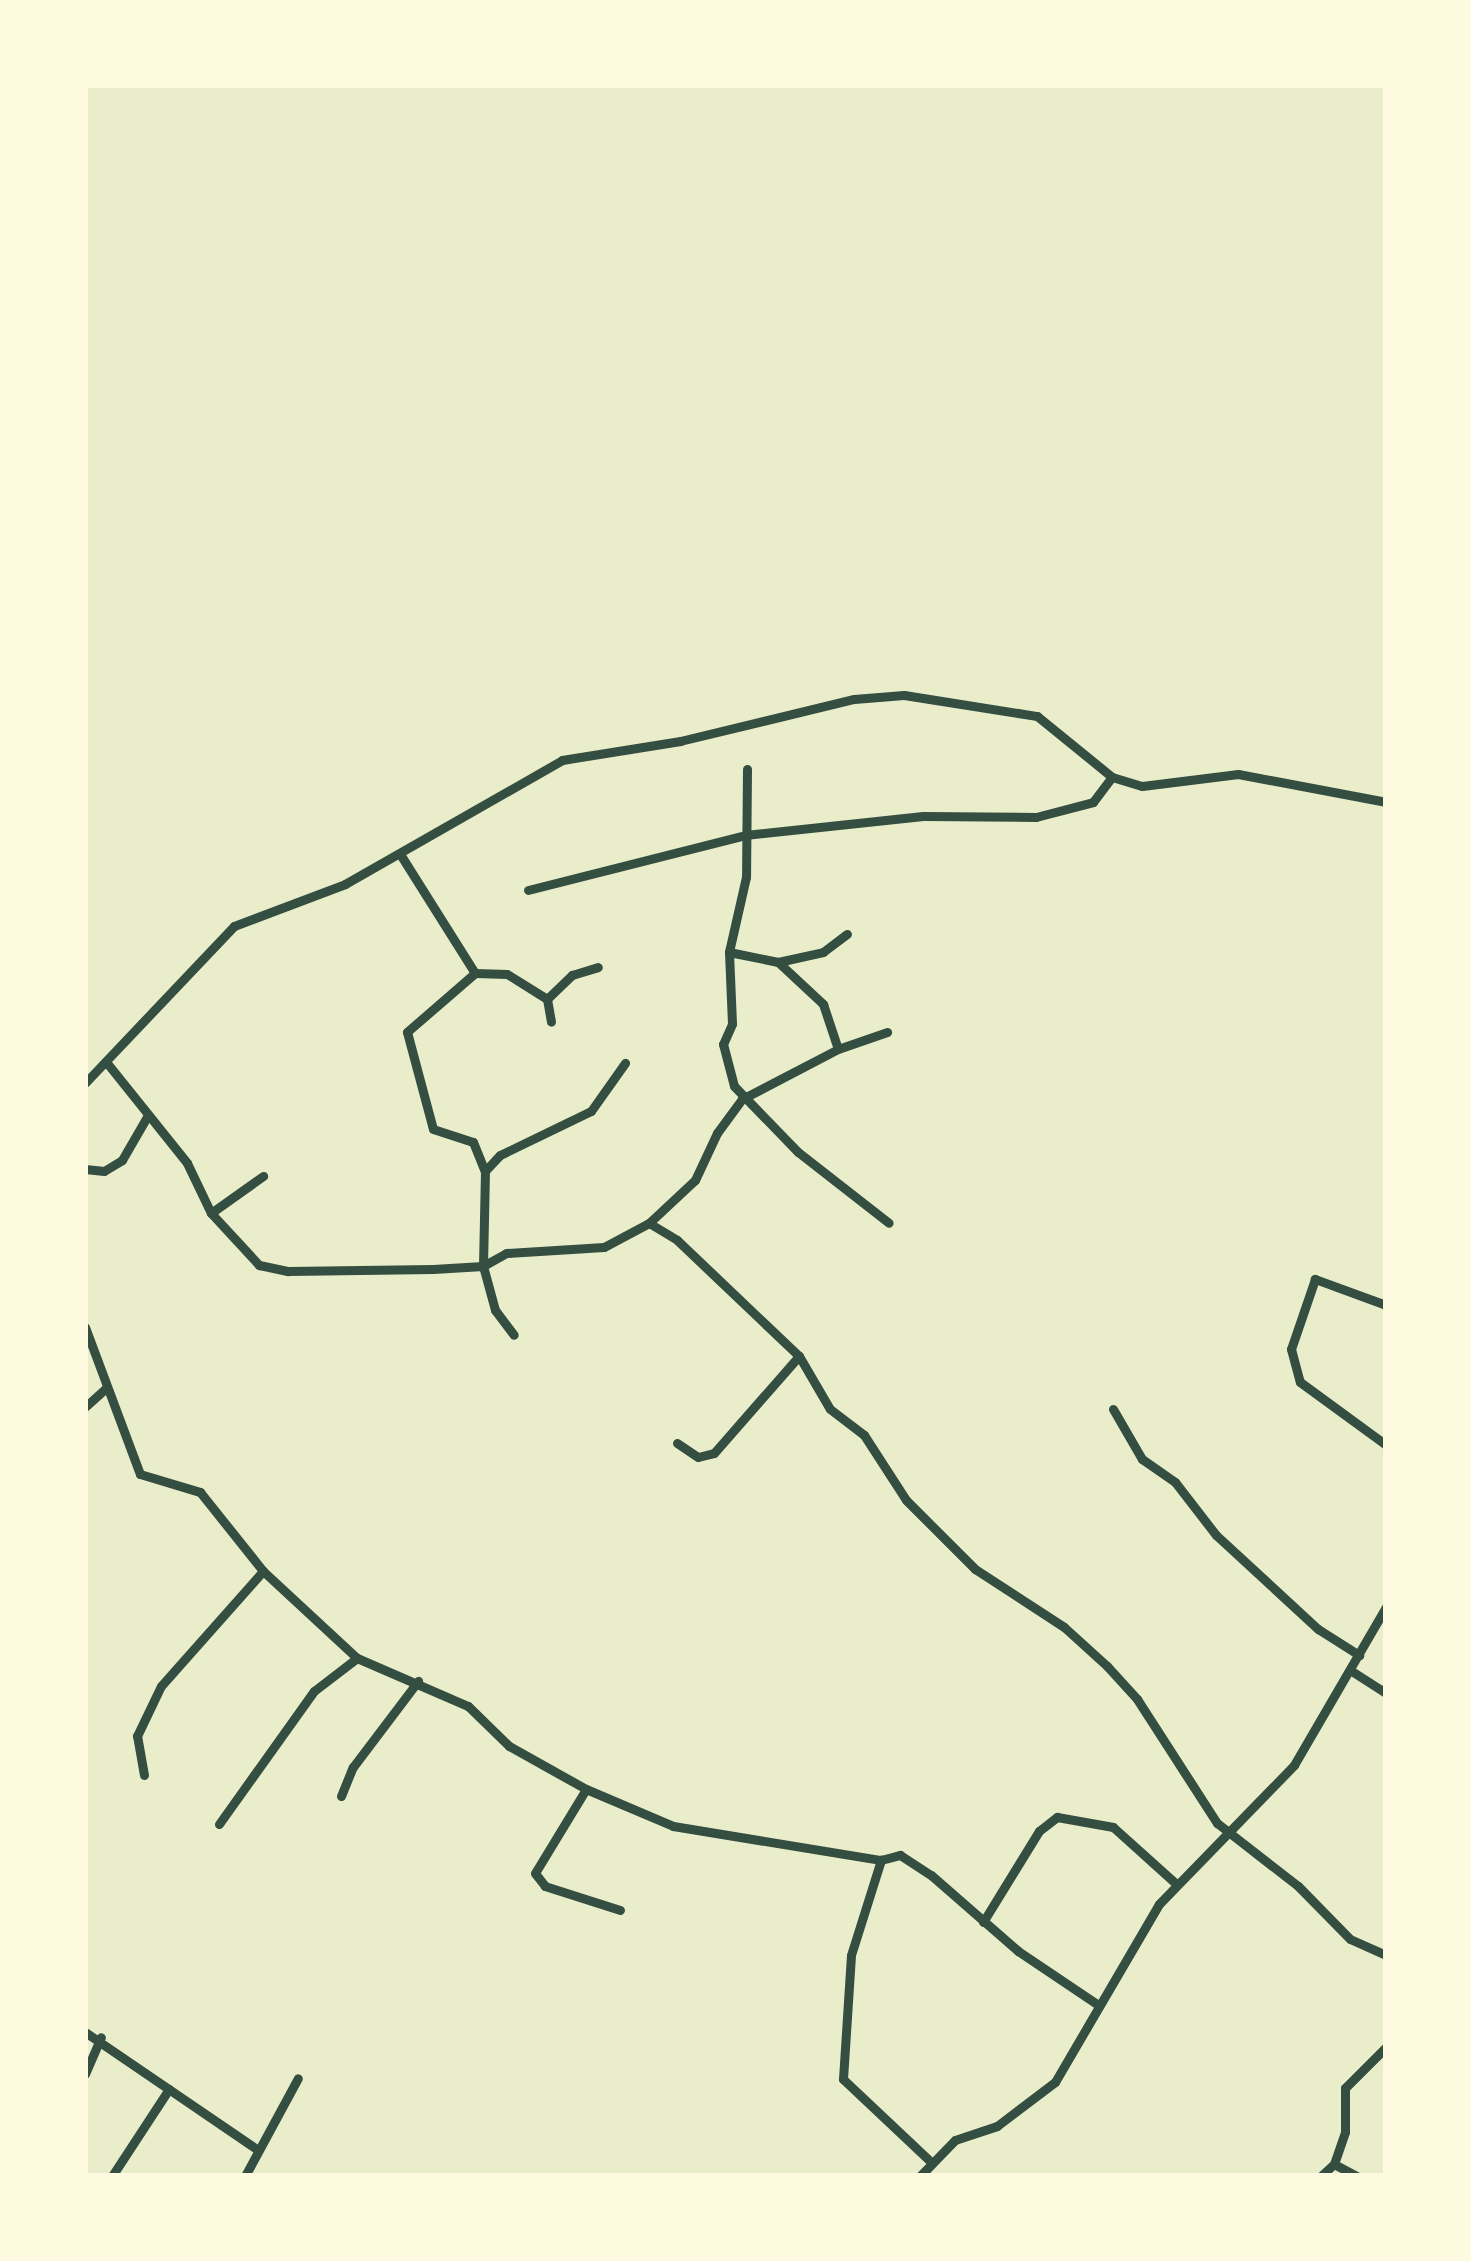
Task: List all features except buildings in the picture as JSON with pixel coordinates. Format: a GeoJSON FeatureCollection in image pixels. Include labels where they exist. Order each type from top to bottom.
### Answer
{"type":"FeatureCollection","features":[{"type":"Feature","properties":{"kind":"street"},"geometry":{"type":"LineString","coordinates":[[85,1083],[210,944],[234,926],[345,884],[562,760],[680,742],[854,699],[904,695],[1036,716],[1112,777],[1142,786],[1238,774],[1386,802]]}},
{"type":"Feature","properties":{"kind":"street"},"geometry":{"type":"LineString","coordinates":[[747,769],[746,877],[729,952],[732,1024],[722,1044],[742,1100],[889,1224]]}},
{"type":"Feature","properties":{"kind":"street"},"geometry":{"type":"LineString","coordinates":[[528,890],[746,835],[922,816],[1036,818],[1093,802],[1112,777]]}},
{"type":"Feature","properties":{"kind":"street"},"geometry":{"type":"LineString","coordinates":[[400,854],[475,973]]}},
{"type":"Feature","properties":{"kind":"street"},"geometry":{"type":"LineString","coordinates":[[729,952],[778,962],[823,952],[847,934]]}},
{"type":"Feature","properties":{"kind":"street"},"geometry":{"type":"LineString","coordinates":[[778,962],[823,1004],[838,1049]]}},
{"type":"Feature","properties":{"kind":"street"},"geometry":{"type":"LineString","coordinates":[[547,999],[572,976],[598,966]]}},
{"type":"Feature","properties":{"kind":"street"},"geometry":{"type":"LineString","coordinates":[[514,1335],[494,1310],[483,1266],[485,1172],[473,1142],[433,1129],[407,1032],[475,973],[506,974],[547,999],[551,1022]]}},
{"type":"Feature","properties":{"kind":"street"},"geometry":{"type":"LineString","coordinates":[[107,1063],[186,1163],[211,1213],[258,1264],[288,1271],[483,1266],[506,1253],[604,1246],[649,1223],[694,1180],[716,1132],[742,1100],[838,1049],[887,1032]]}},
{"type":"Feature","properties":{"kind":"street"},"geometry":{"type":"LineString","coordinates":[[485,1172],[500,1156],[591,1111],[625,1064]]}},
{"type":"Feature","properties":{"kind":"street"},"geometry":{"type":"LineString","coordinates":[[85,1169],[104,1171],[122,1160],[148,1115]]}},
{"type":"Feature","properties":{"kind":"street"},"geometry":{"type":"LineString","coordinates":[[211,1213],[263,1176]]}},
{"type":"Feature","properties":{"kind":"street"},"geometry":{"type":"LineString","coordinates":[[649,1223],[677,1240],[799,1356],[830,1409],[864,1435],[906,1500],[975,1569],[1064,1626],[1137,1699],[1229,1834],[1298,1886],[1350,1939],[1386,1955]]}},
{"type":"Feature","properties":{"kind":"street"},"geometry":{"type":"LineString","coordinates":[[1386,1304],[1315,1279],[1291,1349],[1300,1382],[1386,1445]]}},
{"type":"Feature","properties":{"kind":"street"},"geometry":{"type":"LineString","coordinates":[[85,1327],[134,1468],[200,1492],[263,1571],[357,1658],[418,1680],[468,1706],[508,1746],[549,1773],[672,1826],[881,1860],[900,1855],[983,1922],[1097,2004]]}},
{"type":"Feature","properties":{"kind":"street"},"geometry":{"type":"LineString","coordinates":[[677,1444],[698,1457],[714,1454],[799,1356]]}},
{"type":"Feature","properties":{"kind":"street"},"geometry":{"type":"LineString","coordinates":[[85,1407],[106,1389]]}},
{"type":"Feature","properties":{"kind":"street"},"geometry":{"type":"LineString","coordinates":[[1113,1409],[1142,1459],[1175,1482],[1216,1535],[1318,1630],[1358,1655]]}},
{"type":"Feature","properties":{"kind":"street"},"geometry":{"type":"LineString","coordinates":[[144,1775],[137,1736],[161,1686],[263,1571]]}},
{"type":"Feature","properties":{"kind":"street"},"geometry":{"type":"LineString","coordinates":[[920,2176],[955,2140],[997,2126],[1043,2094],[1174,1882],[1229,1834],[1294,1765],[1386,1607]]}},
{"type":"Feature","properties":{"kind":"street"},"geometry":{"type":"LineString","coordinates":[[218,1824],[314,1691],[357,1658]]}},
{"type":"Feature","properties":{"kind":"street"},"geometry":{"type":"LineString","coordinates":[[1350,1670],[1386,1694]]}},
{"type":"Feature","properties":{"kind":"street"},"geometry":{"type":"LineString","coordinates":[[340,1796],[353,1767],[418,1680]]}},
{"type":"Feature","properties":{"kind":"street"},"geometry":{"type":"LineString","coordinates":[[586,1788],[535,1873],[544,1886],[620,1910]]}},
{"type":"Feature","properties":{"kind":"street"},"geometry":{"type":"LineString","coordinates":[[983,1922],[1039,1832],[1057,1817],[1113,1827],[1174,1882]]}},
{"type":"Feature","properties":{"kind":"street"},"geometry":{"type":"LineString","coordinates":[[881,1860],[850,1955],[843,2079],[932,2162]]}},
{"type":"Feature","properties":{"kind":"street"},"geometry":{"type":"LineString","coordinates":[[85,2032],[101,2038],[258,2150]]}},
{"type":"Feature","properties":{"kind":"street"},"geometry":{"type":"LineString","coordinates":[[85,2074],[101,2038]]}},
{"type":"Feature","properties":{"kind":"street"},"geometry":{"type":"LineString","coordinates":[[1321,2176],[1334,2164],[1344,2132],[1345,2088],[1386,2047]]}},
{"type":"Feature","properties":{"kind":"street"},"geometry":{"type":"LineString","coordinates":[[245,2176],[298,2078]]}},
{"type":"Feature","properties":{"kind":"street"},"geometry":{"type":"LineString","coordinates":[[112,2176],[169,2089]]}},
{"type":"Feature","properties":{"kind":"street"},"geometry":{"type":"LineString","coordinates":[[1334,2164],[1357,2176]]}}]}
